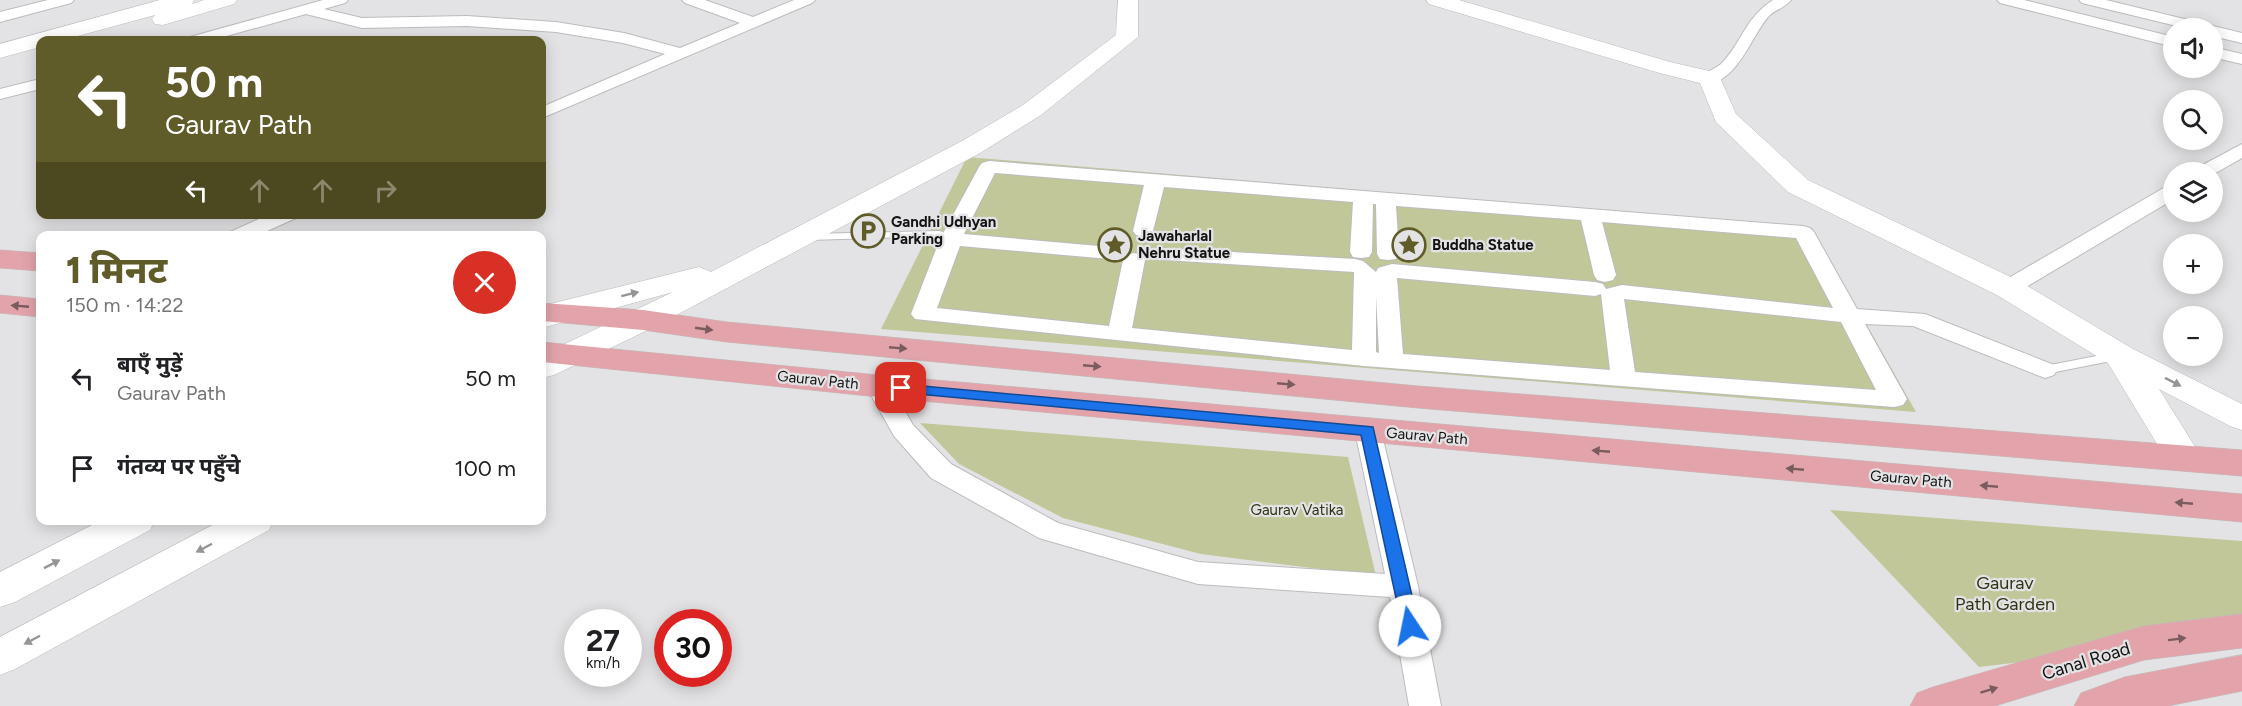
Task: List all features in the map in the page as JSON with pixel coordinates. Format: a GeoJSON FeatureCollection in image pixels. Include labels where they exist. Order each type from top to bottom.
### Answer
{"type":"FeatureCollection","features":[{"type":"Feature","properties":{"kind":"main road"},"geometry":{"type":"LineString","coordinates":[[0,259],[36,262]]}},
{"type":"Feature","properties":{"kind":"main road"},"geometry":{"type":"LineString","coordinates":[[0,304],[36,308]]}},
{"type":"Feature","properties":{"kind":"main road"},"geometry":{"type":"LineString","coordinates":[[546,314],[643,320],[727,332],[1406,396],[2242,463]]}},
{"type":"Feature","properties":{"kind":"main road","name":"Gaurav Path"},"geometry":{"type":"LineString","coordinates":[[550,358],[2242,508]]}},
{"type":"Feature","properties":{"kind":"main road","name":"Canal Road"},"geometry":{"type":"LineString","coordinates":[[1933,706],[2144,643],[2242,631]]}},
{"type":"Feature","properties":{"kind":"main road"},"geometry":{"type":"LineString","coordinates":[[2097,706],[2125,696],[2242,673]]}},
{"type":"Feature","properties":{"kind":"street"},"geometry":{"type":"LineString","coordinates":[[0,17],[66,0]]}},
{"type":"Feature","properties":{"kind":"street"},"geometry":{"type":"LineString","coordinates":[[54,36],[184,0]]}},
{"type":"Feature","properties":{"kind":"street"},"geometry":{"type":"LineString","coordinates":[[98,36],[227,0]]}},
{"type":"Feature","properties":{"kind":"street"},"geometry":{"type":"LineString","coordinates":[[210,36],[340,0]]}},
{"type":"Feature","properties":{"kind":"street"},"geometry":{"type":"LineString","coordinates":[[690,0],[755,23]]}},
{"type":"Feature","properties":{"kind":"street"},"geometry":{"type":"LineString","coordinates":[[546,111],[807,0]]}},
{"type":"Feature","properties":{"kind":"street"},"geometry":{"type":"LineString","coordinates":[[546,314],[719,272],[1016,113],[1113,38],[1115,0]]}},
{"type":"Feature","properties":{"kind":"street"},"geometry":{"type":"LineString","coordinates":[[550,358],[643,320],[971,147],[1032,110],[1126,37],[1128,0]]}},
{"type":"Feature","properties":{"kind":"street"},"geometry":{"type":"LineString","coordinates":[[1446,1],[1664,67],[1710,78],[1727,67],[1763,14],[1783,0]]}},
{"type":"Feature","properties":{"kind":"street"},"geometry":{"type":"LineString","coordinates":[[2005,0],[2163,39]]}},
{"type":"Feature","properties":{"kind":"street"},"geometry":{"type":"LineString","coordinates":[[2087,0],[2163,19]]}},
{"type":"Feature","properties":{"kind":"street"},"geometry":{"type":"LineString","coordinates":[[303,9],[362,23],[467,21],[556,27],[624,38],[683,54]]}},
{"type":"Feature","properties":{"kind":"street"},"geometry":{"type":"LineString","coordinates":[[2223,34],[2242,39]]}},
{"type":"Feature","properties":{"kind":"street"},"geometry":{"type":"LineString","coordinates":[[2223,49],[2242,39]]}},
{"type":"Feature","properties":{"kind":"street"},"geometry":{"type":"LineString","coordinates":[[0,51],[36,41]]}},
{"type":"Feature","properties":{"kind":"street"},"geometry":{"type":"LineString","coordinates":[[0,61],[36,52]]}},
{"type":"Feature","properties":{"kind":"street"},"geometry":{"type":"LineString","coordinates":[[2223,55],[2242,59]]}},
{"type":"Feature","properties":{"kind":"street"},"geometry":{"type":"LineString","coordinates":[[1710,78],[1725,117],[1798,186],[2008,288],[2121,356],[2242,418]]}},
{"type":"Feature","properties":{"kind":"street"},"geometry":{"type":"LineString","coordinates":[[0,94],[36,85]]}},
{"type":"Feature","properties":{"kind":"street"},"geometry":{"type":"LineString","coordinates":[[2221,162],[2242,150]]}},
{"type":"Feature","properties":{"kind":"street"},"geometry":{"type":"LineString","coordinates":[[989,167],[1363,196],[1803,232],[1894,399],[1364,359],[923,314],[950,233],[989,167]]}},
{"type":"Feature","properties":{"kind":"street"},"geometry":{"type":"LineString","coordinates":[[1156,180],[1154,242],[1608,284],[1917,319],[2045,370]]}},
{"type":"Feature","properties":{"kind":"street"},"geometry":{"type":"LineString","coordinates":[[1363,196],[1391,361]]}},
{"type":"Feature","properties":{"kind":"street"},"geometry":{"type":"LineString","coordinates":[[2008,288],[2163,196]]}},
{"type":"Feature","properties":{"kind":"street"},"geometry":{"type":"LineString","coordinates":[[1364,359],[1374,262],[1386,198]]}},
{"type":"Feature","properties":{"kind":"street"},"geometry":{"type":"LineString","coordinates":[[1590,216],[1608,284],[1624,379]]}},
{"type":"Feature","properties":{"kind":"street"},"geometry":{"type":"LineString","coordinates":[[249,231],[277,219]]}},
{"type":"Feature","properties":{"kind":"street"},"geometry":{"type":"LineString","coordinates":[[950,233],[1111,245]]}},
{"type":"Feature","properties":{"kind":"street"},"geometry":{"type":"LineString","coordinates":[[1119,335],[1134,261]]}},
{"type":"Feature","properties":{"kind":"street"},"geometry":{"type":"LineString","coordinates":[[2121,356],[2184,458]]}},
{"type":"Feature","properties":{"kind":"street"},"geometry":{"type":"LineString","coordinates":[[878,386],[903,430],[941,471],[1048,531],[1198,573],[1403,586]]}},
{"type":"Feature","properties":{"kind":"street"},"geometry":{"type":"LineString","coordinates":[[1368,431],[1403,586],[1425,706]]}},
{"type":"Feature","properties":{"kind":"street"},"geometry":{"type":"LineString","coordinates":[[0,591],[126,525]]}},
{"type":"Feature","properties":{"kind":"street"},"geometry":{"type":"LineString","coordinates":[[0,657],[246,525]]}},
{"type":"Feature","properties":{"kind":"lane"},"geometry":{"type":"LineString","coordinates":[[800,237],[950,233]]}},
{"type":"Feature","properties":{"kind":"lane"},"geometry":{"type":"LineString","coordinates":[[2045,370],[2121,356]]}},
{"type":"Feature","properties":{"kind":"green space"},"geometry":{"type":"Polygon","coordinates":[[[967,157],[1812,228],[1916,412],[881,329],[967,157]]]}},
{"type":"Feature","properties":{"kind":"green space","name":"Gaurav Vatika"},"geometry":{"type":"Polygon","coordinates":[[[920,423],[1348,457],[1376,576],[1201,554],[1063,518],[959,464],[920,423]]]}},
{"type":"Feature","properties":{"kind":"green space","name":"Gaurav Path Garden"},"geometry":{"type":"Polygon","coordinates":[[[1830,510],[2242,541],[2242,636],[1979,667],[1830,510]]]}},
{"type":"Feature","properties":{"kind":"place","name":"Gandhi Udhyan Parking"},"geometry":{"type":"Point","coordinates":[868,231]}},
{"type":"Feature","properties":{"kind":"place","name":"Jawaharlal Nehru Statue"},"geometry":{"type":"Point","coordinates":[1115,245]}},
{"type":"Feature","properties":{"kind":"place","name":"Buddha Statue"},"geometry":{"type":"Point","coordinates":[1409,245]}},
{"type":"Feature","properties":{"kind":"route"},"geometry":{"type":"LineString","coordinates":[[901,388],[1368,431],[1410,626]]}}]}
